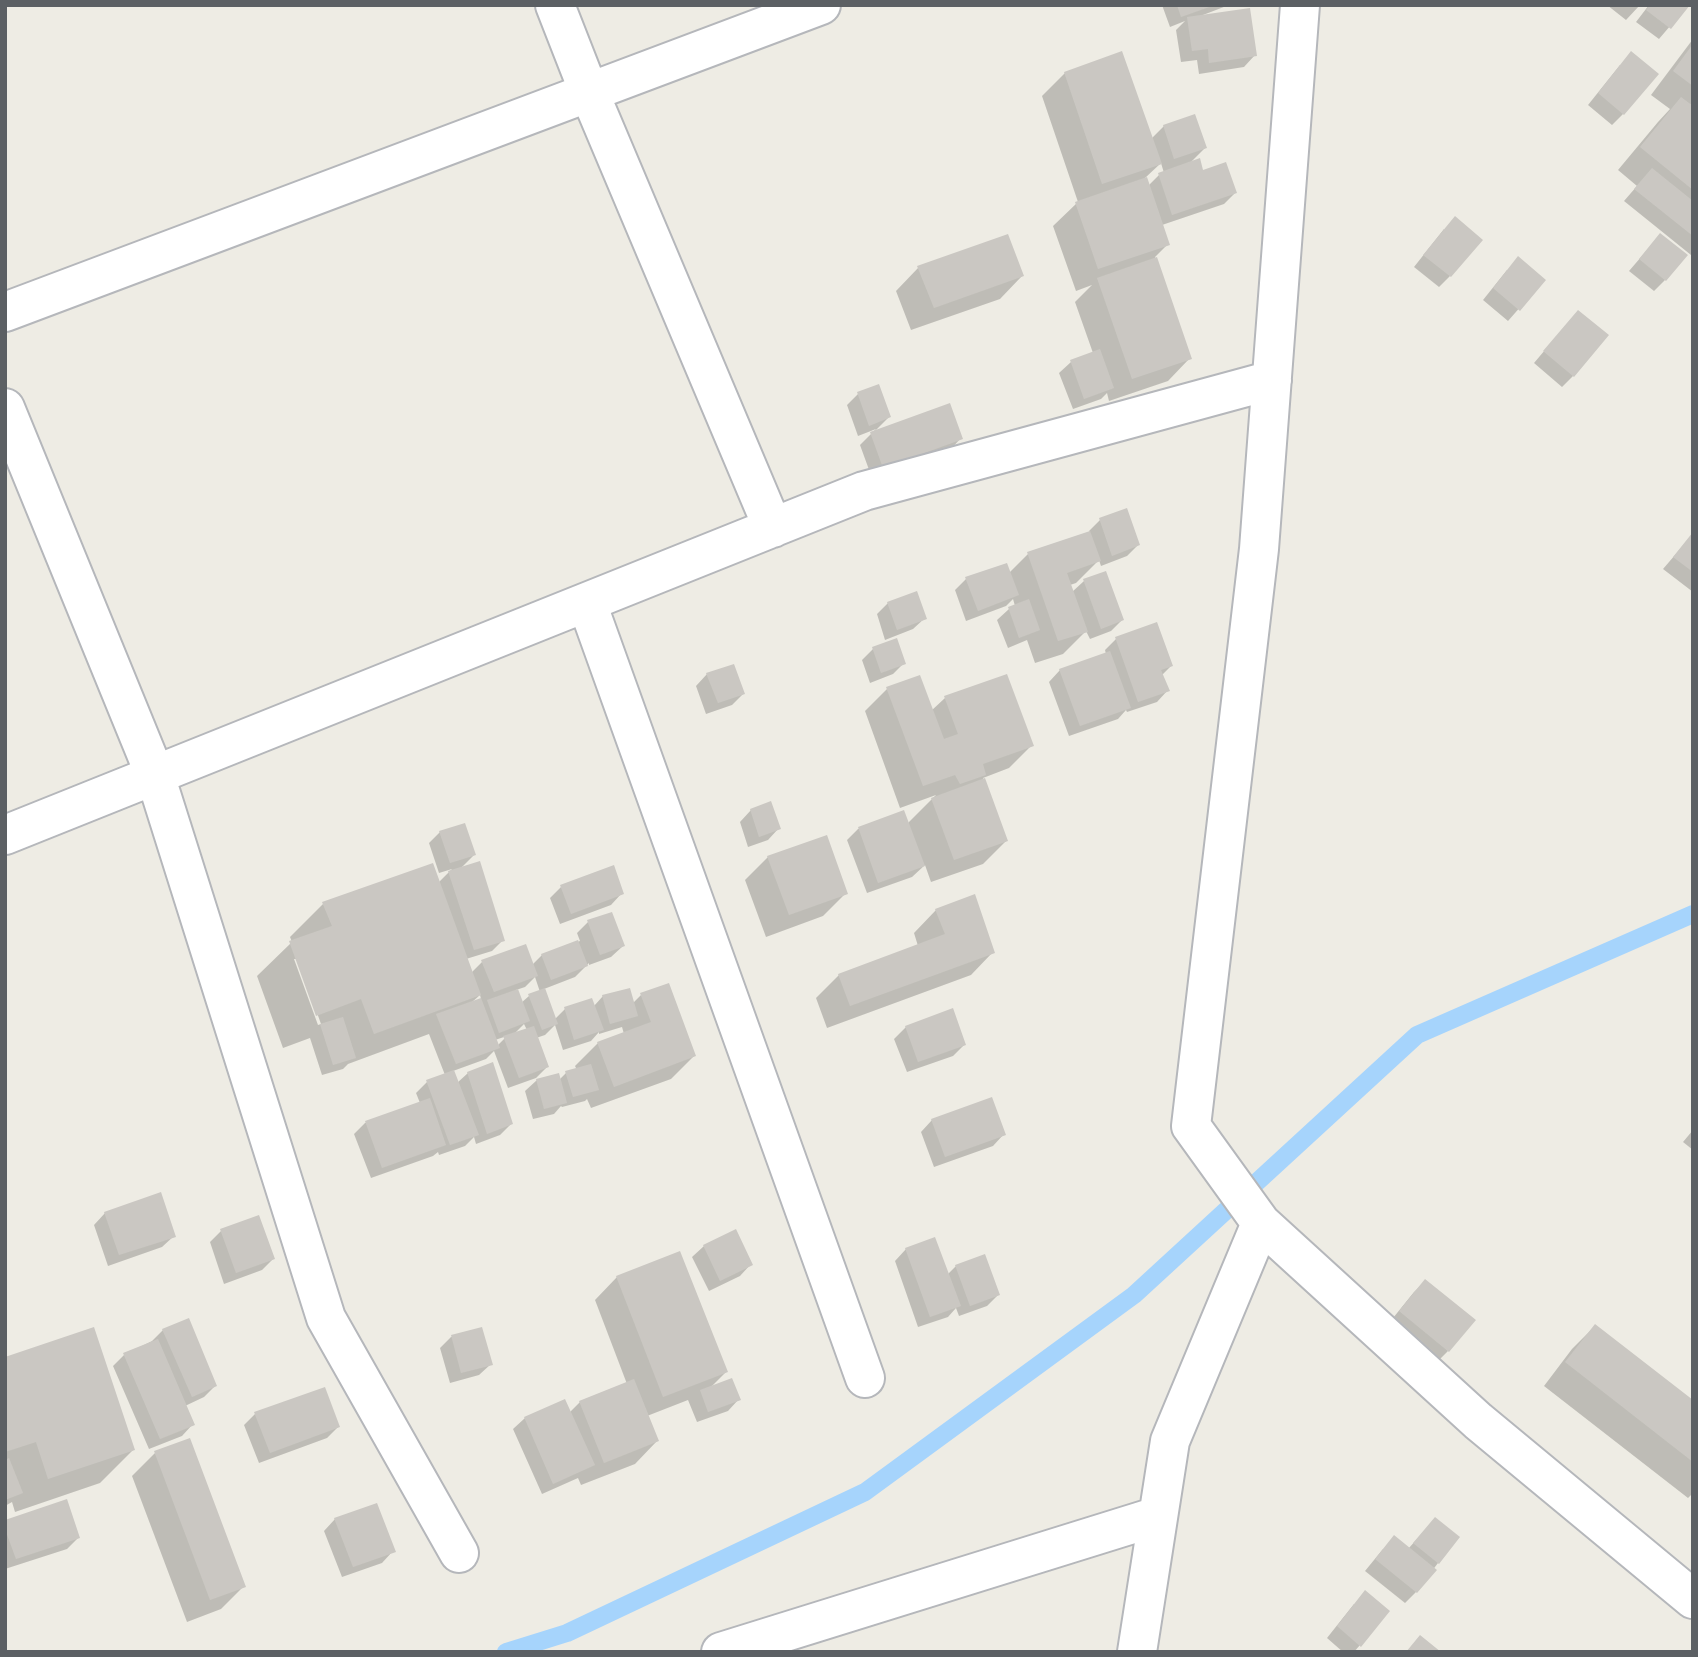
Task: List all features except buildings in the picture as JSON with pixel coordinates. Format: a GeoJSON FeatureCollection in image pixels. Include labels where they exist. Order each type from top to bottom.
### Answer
{"type":"FeatureCollection","features":[{"type":"Feature","properties":{"kind":"street"},"geometry":{"type":"LineString","coordinates":[[555,5],[773,528]]}},
{"type":"Feature","properties":{"kind":"street"},"geometry":{"type":"LineString","coordinates":[[5,312],[821,5]]}},
{"type":"Feature","properties":{"kind":"street"},"geometry":{"type":"LineString","coordinates":[[1300,5],[1259,549],[1191,1126],[1261,1223],[1478,1421],[1693,1599]]}},
{"type":"Feature","properties":{"kind":"street"},"geometry":{"type":"LineString","coordinates":[[5,835],[864,491],[1272,380]]}},
{"type":"Feature","properties":{"kind":"street"},"geometry":{"type":"LineString","coordinates":[[5,408],[155,775],[326,1318],[459,1553]]}},
{"type":"Feature","properties":{"kind":"street"},"geometry":{"type":"LineString","coordinates":[[587,603],[865,1378]]}},
{"type":"Feature","properties":{"kind":"street"},"geometry":{"type":"LineString","coordinates":[[1137,1652],[1170,1441],[1261,1223]]}},
{"type":"Feature","properties":{"kind":"street"},"geometry":{"type":"LineString","coordinates":[[721,1652],[1158,1516]]}},
{"type":"Feature","properties":{"kind":"waterway"},"geometry":{"type":"LineString","coordinates":[[506,1652],[567,1633],[865,1492],[1134,1295],[1417,1035],[1693,914]]}}]}
